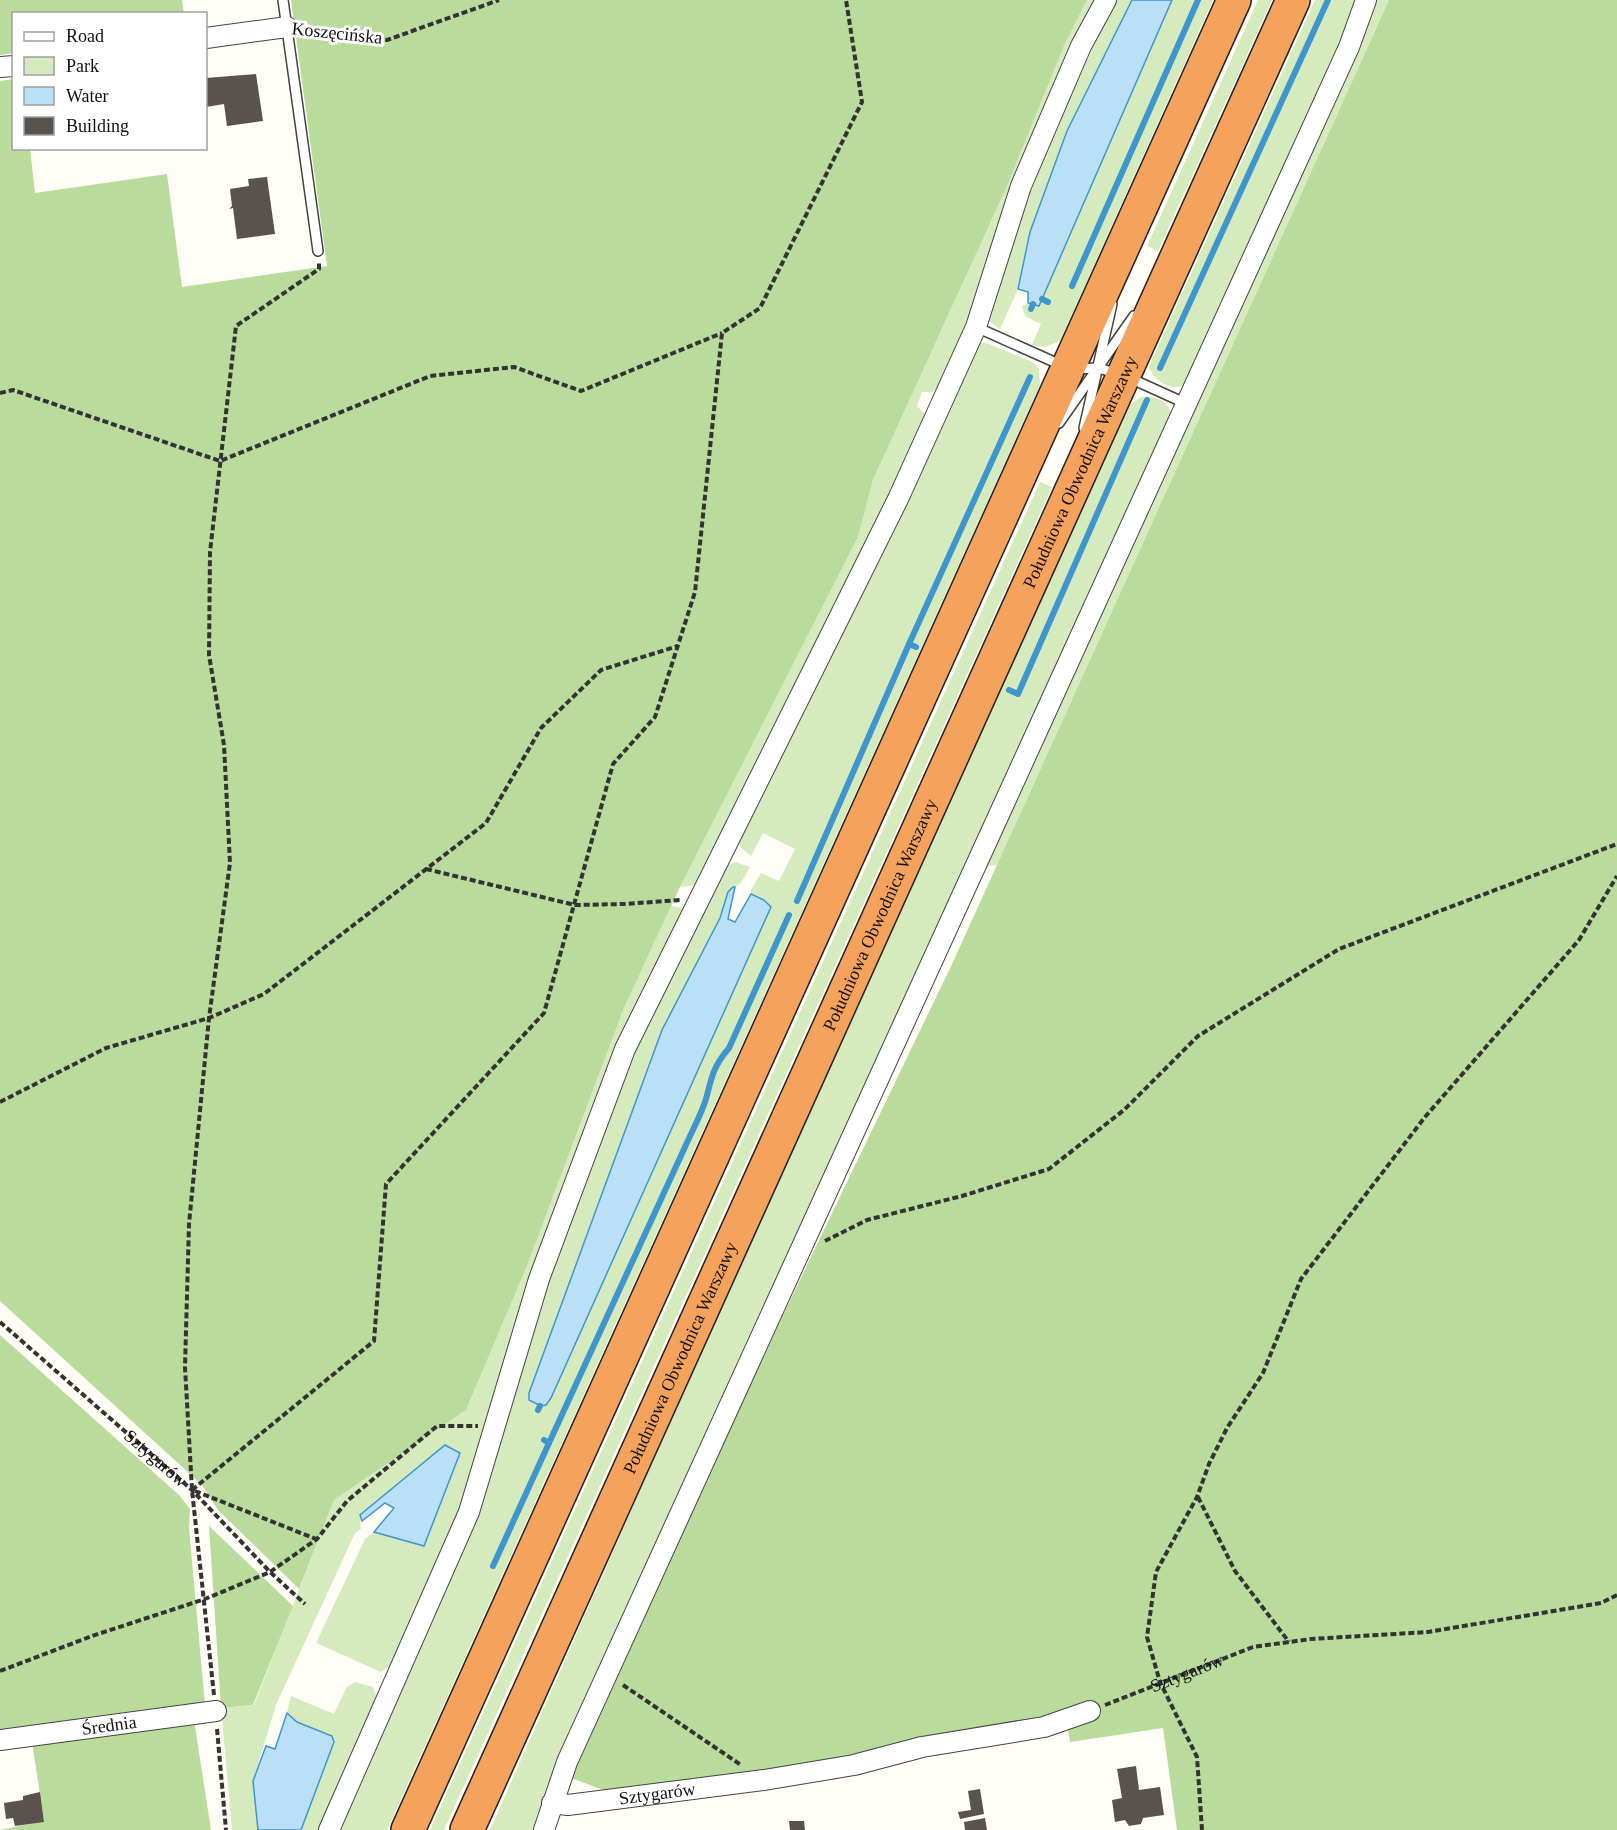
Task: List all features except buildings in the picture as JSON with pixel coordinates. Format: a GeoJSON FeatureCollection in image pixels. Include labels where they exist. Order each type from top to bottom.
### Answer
{"type":"FeatureCollection","features":[{"type":"Feature","properties":{"kind":"highway","name":"Południowa Obwodnica Warszawy"},"geometry":{"type":"LineString","coordinates":[[467,1830],[1069,495],[1127,239],[1234,0]]}},
{"type":"Feature","properties":{"kind":"highway","name":"Południowa Obwodnica Warszawy"},"geometry":{"type":"LineString","coordinates":[[408,1830],[1021,476],[1176,258],[1293,0]]}},
{"type":"Feature","properties":{"kind":"street"},"geometry":{"type":"LineString","coordinates":[[329,1830],[469,1512],[539,1279],[625,1049],[898,499],[976,327],[1021,186],[1081,46],[1106,0]]}},
{"type":"Feature","properties":{"kind":"street"},"geometry":{"type":"LineString","coordinates":[[544,1830],[552,1803],[607,1674],[1349,47],[1366,0]]}},
{"type":"Feature","properties":{"kind":"street","name":"Koszęcińska"},"geometry":{"type":"LineString","coordinates":[[207,38],[287,27]]}},
{"type":"Feature","properties":{"kind":"street","name":"Średnia"},"geometry":{"type":"LineString","coordinates":[[0,1740],[216,1711]]}},
{"type":"Feature","properties":{"kind":"street","name":"Sztygarów"},"geometry":{"type":"LineString","coordinates":[[552,1803],[568,1805],[764,1780],[854,1765],[922,1747],[1044,1726],[1090,1712]]}},
{"type":"Feature","properties":{"kind":"lane"},"geometry":{"type":"LineString","coordinates":[[283,0],[318,251]]}},
{"type":"Feature","properties":{"kind":"lane"},"geometry":{"type":"LineString","coordinates":[[976,327],[1187,404]]}},
{"type":"Feature","properties":{"kind":"lane"},"geometry":{"type":"LineString","coordinates":[[1082,437],[1097,371]]}},
{"type":"Feature","properties":{"kind":"lane"},"geometry":{"type":"LineString","coordinates":[[1069,495],[1079,449]]}},
{"type":"Feature","properties":{"kind":"path","name":"Koszęcińska"},"geometry":{"type":"LineString","coordinates":[[287,27],[387,40],[499,0]]}},
{"type":"Feature","properties":{"kind":"path"},"geometry":{"type":"LineString","coordinates":[[0,393],[13,390],[220,461],[430,376],[514,367],[581,391],[722,333],[760,308],[862,102],[846,0]]}},
{"type":"Feature","properties":{"kind":"path"},"geometry":{"type":"LineString","coordinates":[[226,1830],[205,1599],[192,1490],[185,1367],[189,1236],[209,1018],[230,863],[224,745],[209,655],[210,552],[236,326],[319,269],[318,251]]}},
{"type":"Feature","properties":{"kind":"path"},"geometry":{"type":"LineString","coordinates":[[192,1490],[375,1341],[386,1184],[544,1013],[613,764],[655,717],[695,592],[722,333]]}},
{"type":"Feature","properties":{"kind":"path"},"geometry":{"type":"LineString","coordinates":[[0,1102],[106,1048],[209,1018],[264,994],[486,823],[541,728],[601,670],[678,646]]}},
{"type":"Feature","properties":{"kind":"path"},"geometry":{"type":"LineString","coordinates":[[800,1253],[867,1220],[962,1196],[1050,1168],[1124,1110],[1198,1036],[1339,949],[1617,844]]}},
{"type":"Feature","properties":{"kind":"path"},"geometry":{"type":"LineString","coordinates":[[426,869],[575,905],[698,898]]}},
{"type":"Feature","properties":{"kind":"path"},"geometry":{"type":"LineString","coordinates":[[1202,1830],[1197,1757],[1160,1682],[1147,1637],[1156,1572],[1197,1497],[1209,1464],[1227,1428],[1263,1373],[1301,1279],[1425,1117],[1580,940],[1617,876]]}},
{"type":"Feature","properties":{"kind":"path","name":"Sztygarów"},"geometry":{"type":"LineString","coordinates":[[0,1322],[192,1490],[270,1572],[305,1604]]}},
{"type":"Feature","properties":{"kind":"path"},"geometry":{"type":"LineString","coordinates":[[0,1330],[7,1329]]}},
{"type":"Feature","properties":{"kind":"path"},"geometry":{"type":"LineString","coordinates":[[0,1671],[92,1636],[205,1599],[270,1572],[316,1539],[347,1501],[437,1426],[496,1425]]}},
{"type":"Feature","properties":{"kind":"path"},"geometry":{"type":"LineString","coordinates":[[192,1490],[316,1539]]}},
{"type":"Feature","properties":{"kind":"path"},"geometry":{"type":"LineString","coordinates":[[1197,1497],[1235,1571],[1275,1620],[1289,1642]]}},
{"type":"Feature","properties":{"kind":"path","name":"Sztygarów"},"geometry":{"type":"LineString","coordinates":[[1090,1712],[1160,1682],[1253,1647],[1289,1642],[1428,1632],[1601,1603],[1617,1595]]}},
{"type":"Feature","properties":{"kind":"path"},"geometry":{"type":"LineString","coordinates":[[607,1674],[764,1780]]}},
{"type":"Feature","properties":{"kind":"green space"},"geometry":{"type":"Polygon","coordinates":[[[0,0],[182,0],[184,12],[12,12],[12,53],[0,55],[0,0]]]}},
{"type":"Feature","properties":{"kind":"green space"},"geometry":{"type":"Polygon","coordinates":[[[291,0],[1087,0],[1064,46],[1008,184],[873,480],[858,537],[680,887],[624,1008],[527,1266],[466,1410],[334,1500],[299,1589],[218,1510],[202,1485],[0,1301],[0,81],[12,79],[12,150],[30,150],[35,193],[167,174],[182,287],[327,266],[291,0]]]}},
{"type":"Feature","properties":{"kind":"green space"},"geometry":{"type":"Polygon","coordinates":[[[1087,0],[1096,0],[943,381],[933,392],[922,392],[917,406],[926,415],[870,545],[696,885],[680,887],[858,537],[873,480],[1008,184],[1064,46],[1087,0]]]}},
{"type":"Feature","properties":{"kind":"green space"},"geometry":{"type":"Polygon","coordinates":[[[1115,0],[1132,0],[1067,131],[1030,232],[1018,289],[1000,329],[989,321],[988,309],[1040,161],[1115,0]]]}},
{"type":"Feature","properties":{"kind":"green space"},"geometry":{"type":"Polygon","coordinates":[[[1172,0],[1213,0],[1060,341],[1045,347],[1032,345],[1041,324],[1025,316],[1022,306],[1028,303],[1039,305],[1172,0]]]}},
{"type":"Feature","properties":{"kind":"green space"},"geometry":{"type":"Polygon","coordinates":[[[1258,0],[1272,0],[1158,251],[1147,246],[1258,0]]]}},
{"type":"Feature","properties":{"kind":"green space"},"geometry":{"type":"Polygon","coordinates":[[[1315,0],[1358,0],[1337,57],[1188,383],[1171,387],[1156,378],[1149,368],[1150,364],[1315,0]]]}},
{"type":"Feature","properties":{"kind":"green space"},"geometry":{"type":"Polygon","coordinates":[[[1374,0],[1389,0],[997,865],[984,867],[1374,0]]]}},
{"type":"Feature","properties":{"kind":"green space"},"geometry":{"type":"Polygon","coordinates":[[[1389,0],[1617,0],[1617,1830],[1177,1830],[1163,1728],[1070,1742],[1067,1723],[1101,1714],[1096,1704],[923,1743],[617,1795],[571,1778],[719,1448],[953,962],[1389,0]]]}},
{"type":"Feature","properties":{"kind":"green space"},"geometry":{"type":"Polygon","coordinates":[[[984,342],[1033,362],[1039,369],[1040,385],[387,1830],[341,1830],[460,1559],[492,1474],[522,1350],[616,1091],[721,869],[735,862],[750,867],[741,883],[728,892],[720,918],[662,1030],[534,1379],[529,1400],[551,1398],[771,907],[764,900],[751,894],[751,890],[761,873],[779,881],[795,849],[763,833],[751,856],[740,847],[739,841],[973,346],[984,342]]]}},
{"type":"Feature","properties":{"kind":"green space"},"geometry":{"type":"Polygon","coordinates":[[[1141,397],[1160,400],[1172,414],[551,1778],[536,1830],[490,1830],[672,1418],[1129,405],[1141,397]]]}},
{"type":"Feature","properties":{"kind":"green space"},"geometry":{"type":"Polygon","coordinates":[[[1040,482],[1052,487],[444,1830],[430,1830],[1040,482]]]}},
{"type":"Feature","properties":{"kind":"green space"},"geometry":{"type":"Polygon","coordinates":[[[671,906],[684,908],[545,1240],[514,1324],[461,1508],[395,1663],[381,1672],[316,1643],[365,1539],[374,1532],[424,1546],[460,1454],[446,1446],[360,1515],[361,1529],[355,1533],[276,1705],[253,1781],[258,1830],[232,1830],[221,1708],[254,1705],[334,1500],[466,1410],[527,1266],[624,1008],[671,906]]]}},
{"type":"Feature","properties":{"kind":"green space"},"geometry":{"type":"Polygon","coordinates":[[[0,1335],[179,1495],[190,1509],[189,1528],[205,1705],[0,1734],[0,1335]]]}},
{"type":"Feature","properties":{"kind":"green space"},"geometry":{"type":"Polygon","coordinates":[[[209,1526],[293,1606],[253,1705],[221,1708],[209,1526]]]}},
{"type":"Feature","properties":{"kind":"green space"},"geometry":{"type":"Polygon","coordinates":[[[355,1682],[373,1687],[377,1698],[320,1830],[301,1830],[334,1742],[332,1736],[297,1722],[287,1713],[291,1696],[334,1714],[347,1687],[355,1682]]]}},
{"type":"Feature","properties":{"kind":"green space"},"geometry":{"type":"Polygon","coordinates":[[[194,1720],[211,1830],[0,1830],[44,1821],[32,1742],[194,1720]]]}},
{"type":"Feature","properties":{"kind":"water"},"geometry":{"type":"Polygon","coordinates":[[[1132,0],[1172,0],[1039,306],[1028,303],[1028,292],[1018,289],[1030,232],[1067,131],[1132,0]]]}},
{"type":"Feature","properties":{"kind":"water"},"geometry":{"type":"Polygon","coordinates":[[[735,887],[728,919],[735,922],[751,894],[764,900],[771,907],[551,1398],[546,1405],[541,1406],[529,1400],[529,1393],[662,1030],[720,918],[728,892],[735,887]]]}},
{"type":"Feature","properties":{"kind":"water"},"geometry":{"type":"Polygon","coordinates":[[[445,1445],[460,1453],[424,1546],[374,1532],[394,1508],[385,1503],[362,1521],[360,1515],[445,1445]]]}},
{"type":"Feature","properties":{"kind":"water"},"geometry":{"type":"Polygon","coordinates":[[[287,1713],[297,1722],[332,1736],[334,1742],[301,1830],[258,1830],[253,1781],[266,1746],[275,1749],[287,1713]]]}},
{"type":"Feature","properties":{"kind":"waterway"},"geometry":{"type":"LineString","coordinates":[[1072,286],[1198,0]]}},
{"type":"Feature","properties":{"kind":"waterway"},"geometry":{"type":"LineString","coordinates":[[1160,368],[1328,0]]}},
{"type":"Feature","properties":{"kind":"waterway"},"geometry":{"type":"LineString","coordinates":[[1042,299],[1048,302]]}},
{"type":"Feature","properties":{"kind":"waterway"},"geometry":{"type":"LineString","coordinates":[[1031,309],[1033,304]]}},
{"type":"Feature","properties":{"kind":"waterway"},"geometry":{"type":"LineString","coordinates":[[909,644],[1030,377]]}},
{"type":"Feature","properties":{"kind":"waterway"},"geometry":{"type":"LineString","coordinates":[[1009,690],[1018,694],[1147,400]]}},
{"type":"Feature","properties":{"kind":"waterway"},"geometry":{"type":"LineString","coordinates":[[797,901],[909,644],[916,647]]}},
{"type":"Feature","properties":{"kind":"waterway"},"geometry":{"type":"LineString","coordinates":[[549,1443],[699,1117],[716,1066],[729,1048],[789,915]]}},
{"type":"Feature","properties":{"kind":"waterway"},"geometry":{"type":"LineString","coordinates":[[538,1410],[540,1406]]}},
{"type":"Feature","properties":{"kind":"waterway"},"geometry":{"type":"LineString","coordinates":[[493,1566],[549,1443],[544,1440]]}}]}
